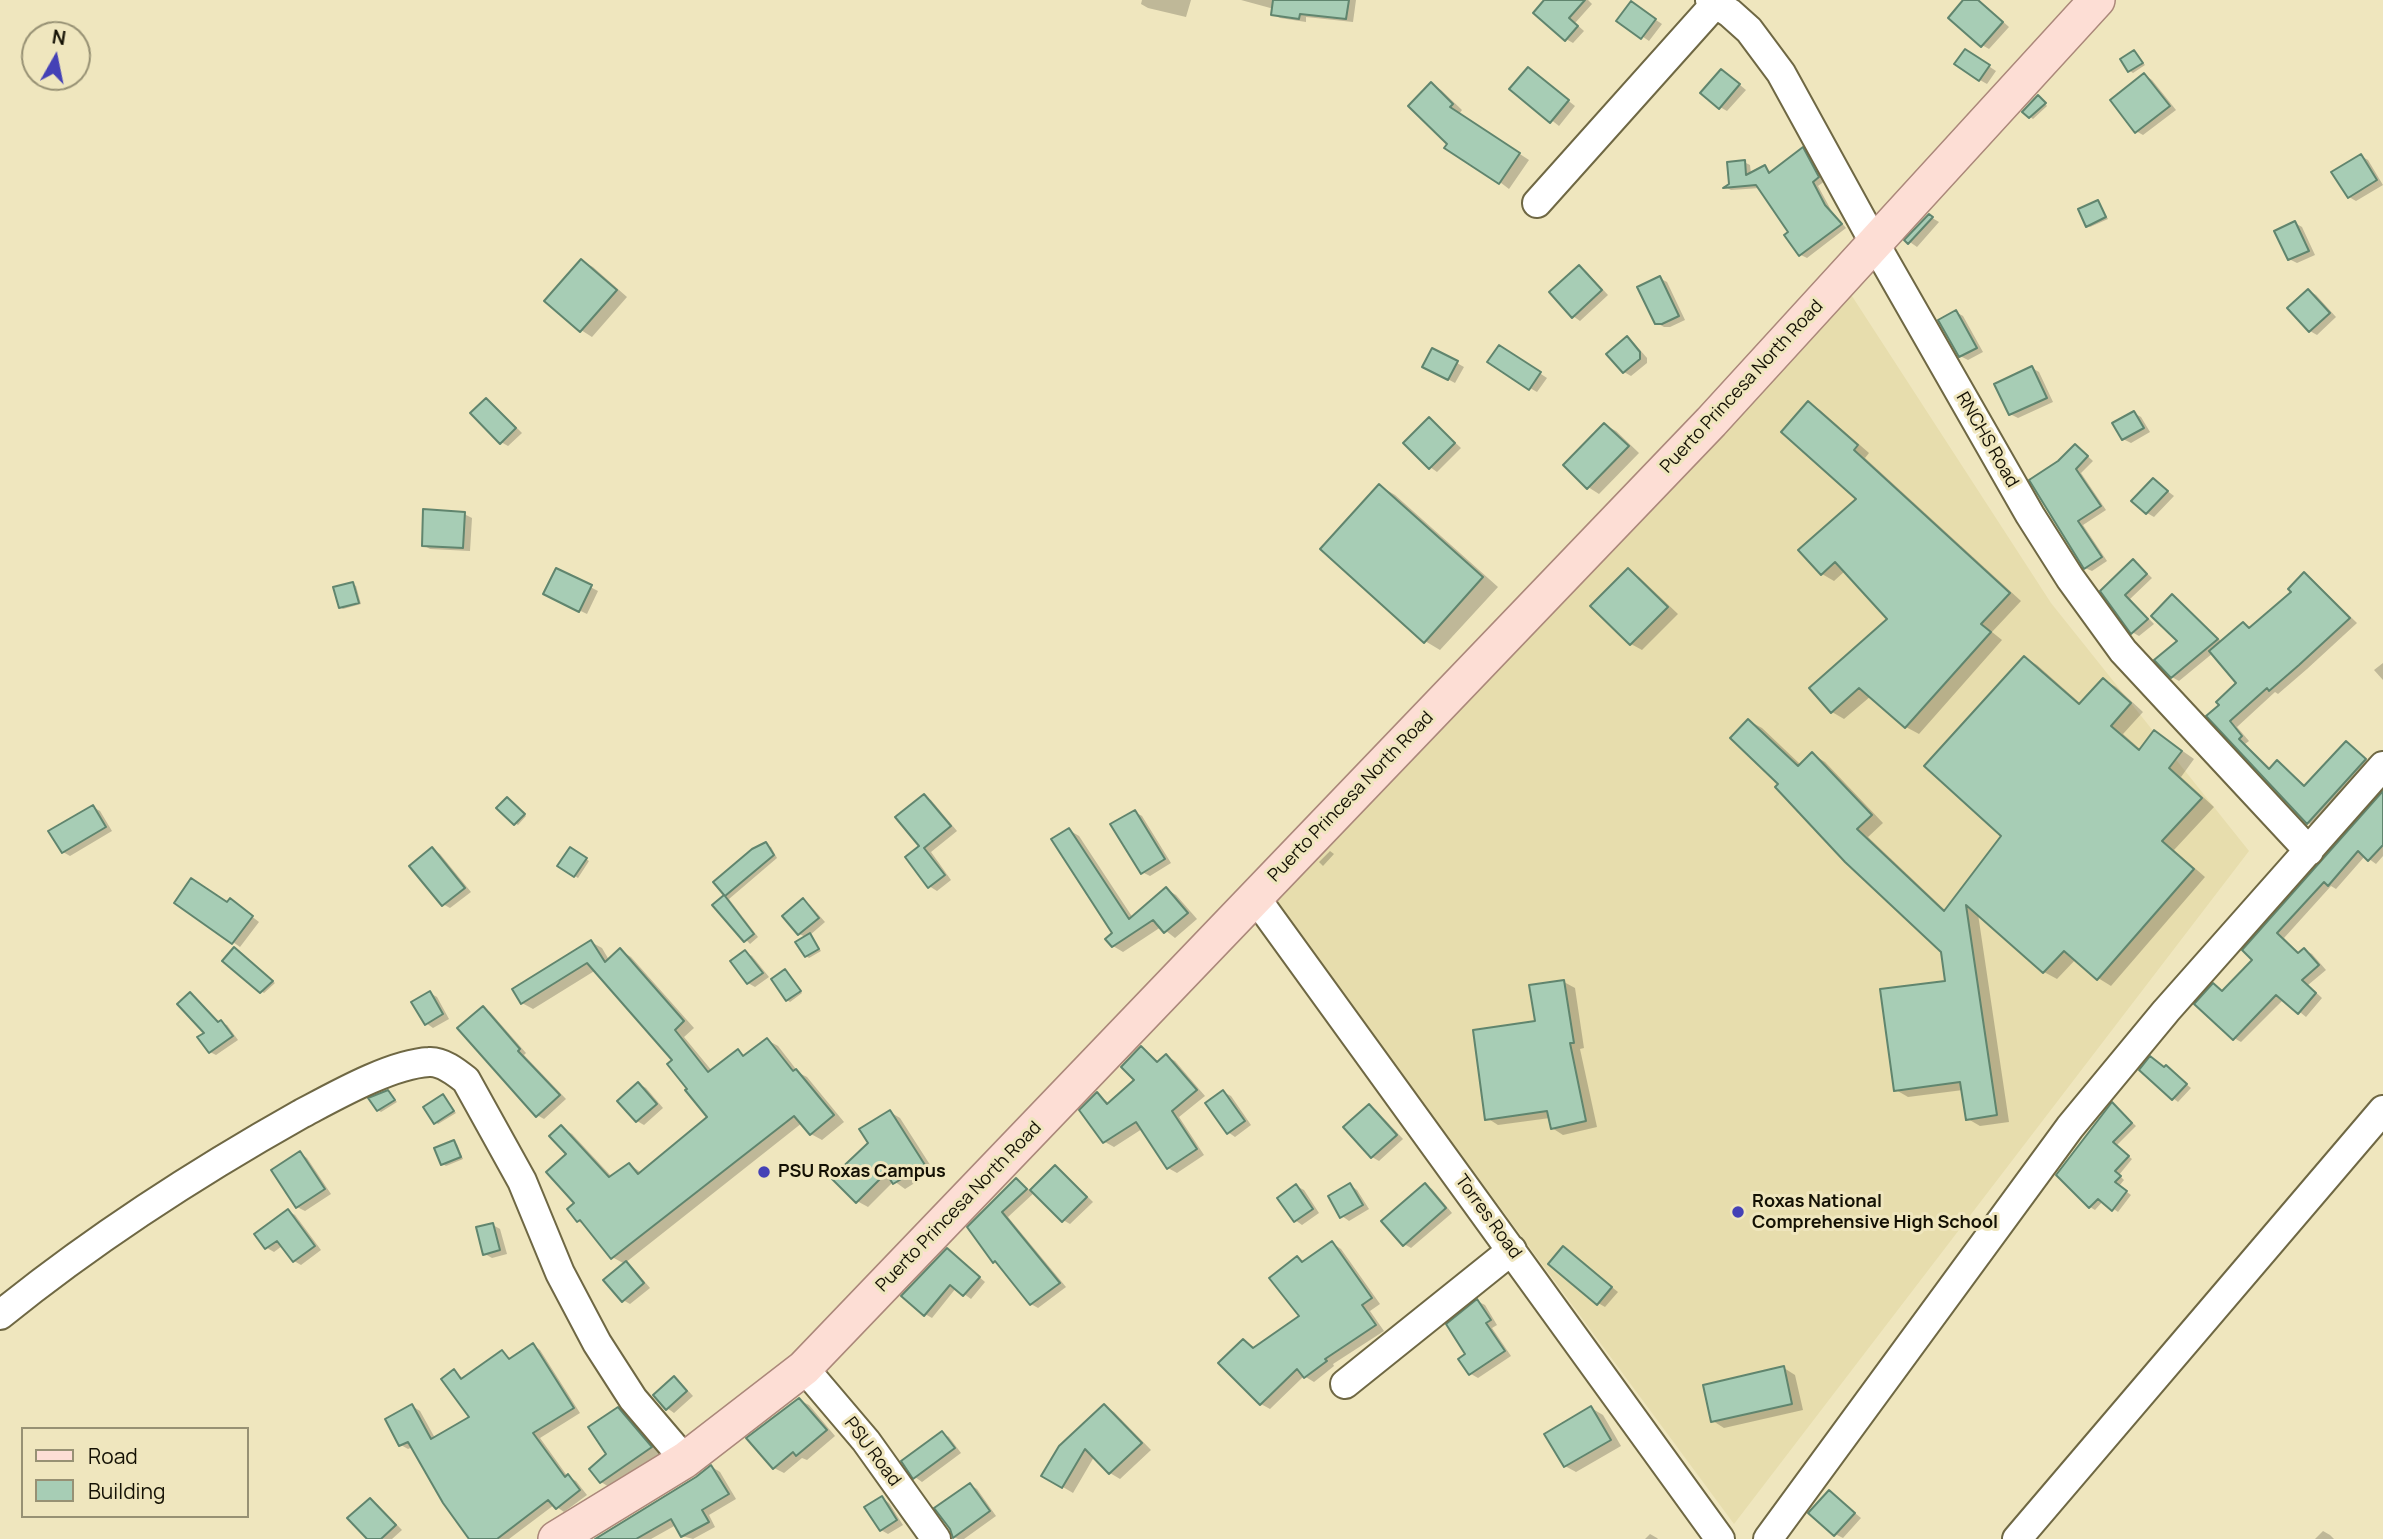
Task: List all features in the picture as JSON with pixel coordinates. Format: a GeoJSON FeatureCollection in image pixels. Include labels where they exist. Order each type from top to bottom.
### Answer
{"type":"FeatureCollection","features":[{"type":"Feature","properties":{"kind":"main road","name":"Puerto Princesa North Road"},"geometry":{"type":"LineString","coordinates":[[556,1539],[685,1461],[804,1368],[1702,432],[2097,0]]}},
{"type":"Feature","properties":{"kind":"street","name":"RNCHS Road"},"geometry":{"type":"LineString","coordinates":[[1713,1],[1749,30],[1781,73],[2030,515],[2070,578],[2123,651],[2309,851]]}},
{"type":"Feature","properties":{"kind":"street"},"geometry":{"type":"LineString","coordinates":[[1537,203],[1713,1]]}},
{"type":"Feature","properties":{"kind":"street"},"geometry":{"type":"LineString","coordinates":[[1768,1539],[2070,1127],[2166,1011],[2383,766]]}},
{"type":"Feature","properties":{"kind":"street","name":"Torres Road"},"geometry":{"type":"LineString","coordinates":[[1255,897],[1720,1539]]}},
{"type":"Feature","properties":{"kind":"street"},"geometry":{"type":"LineString","coordinates":[[0,1315],[159,1198],[251,1142],[337,1095],[401,1068],[431,1061],[451,1069],[466,1080],[522,1181],[560,1273],[597,1343],[633,1399],[685,1461]]}},
{"type":"Feature","properties":{"kind":"street"},"geometry":{"type":"LineString","coordinates":[[2017,1539],[2383,1110]]}},
{"type":"Feature","properties":{"kind":"street"},"geometry":{"type":"LineString","coordinates":[[1345,1384],[1513,1250]]}},
{"type":"Feature","properties":{"kind":"street","name":"PSU Road"},"geometry":{"type":"LineString","coordinates":[[804,1368],[866,1441],[936,1539]]}},
{"type":"Feature","properties":{"kind":"shaded area","name":"Roxas National Comprehensive High School"},"geometry":{"type":"Polygon","coordinates":[[[1850,293],[2051,603],[2249,851],[1734,1524],[1273,900],[1561,605],[1850,293]]]}},
{"type":"Feature","properties":{"kind":"building"},"geometry":{"type":"Polygon","coordinates":[[[1273,0],[1349,0],[1346,19],[1300,14],[1299,19],[1271,15],[1273,0]]]}},
{"type":"Feature","properties":{"kind":"building"},"geometry":{"type":"Polygon","coordinates":[[[1544,0],[1585,0],[1569,18],[1578,26],[1565,41],[1533,13],[1544,0]]]}},
{"type":"Feature","properties":{"kind":"building"},"geometry":{"type":"Polygon","coordinates":[[[1963,0],[1978,0],[2003,22],[1981,47],[1948,18],[1963,0]]]}},
{"type":"Feature","properties":{"kind":"building"},"geometry":{"type":"Polygon","coordinates":[[[1631,1],[1656,19],[1641,39],[1616,21],[1631,1]]]}},
{"type":"Feature","properties":{"kind":"building"},"geometry":{"type":"Polygon","coordinates":[[[1965,49],[1990,65],[1979,81],[1954,64],[1965,49]]]}},
{"type":"Feature","properties":{"kind":"building"},"geometry":{"type":"Polygon","coordinates":[[[2134,50],[2143,63],[2128,72],[2120,59],[2134,50]]]}},
{"type":"Feature","properties":{"kind":"building"},"geometry":{"type":"Polygon","coordinates":[[[1528,67],[1569,100],[1550,123],[1509,89],[1528,67]]]}},
{"type":"Feature","properties":{"kind":"building"},"geometry":{"type":"Polygon","coordinates":[[[1721,69],[1740,84],[1719,109],[1700,93],[1721,69]]]}},
{"type":"Feature","properties":{"kind":"building"},"geometry":{"type":"Polygon","coordinates":[[[2144,73],[2170,106],[2135,133],[2110,100],[2144,73]]]}},
{"type":"Feature","properties":{"kind":"building"},"geometry":{"type":"Polygon","coordinates":[[[1431,82],[1453,104],[1450,107],[1520,153],[1499,184],[1444,148],[1447,144],[1408,106],[1431,82]]]}},
{"type":"Feature","properties":{"kind":"building"},"geometry":{"type":"Polygon","coordinates":[[[2038,95],[2046,103],[2029,118],[2022,112],[2038,95]]]}},
{"type":"Feature","properties":{"kind":"building"},"geometry":{"type":"Polygon","coordinates":[[[1803,147],[1819,177],[1813,182],[1825,205],[1842,224],[1799,256],[1784,235],[1788,232],[1756,185],[1723,188],[1729,184],[1727,162],[1745,160],[1746,175],[1765,165],[1769,173],[1803,147]]]}},
{"type":"Feature","properties":{"kind":"building"},"geometry":{"type":"Polygon","coordinates":[[[2361,154],[2377,180],[2348,198],[2331,172],[2361,154]]]}},
{"type":"Feature","properties":{"kind":"building"},"geometry":{"type":"Polygon","coordinates":[[[2098,200],[2106,217],[2086,227],[2078,209],[2098,200]]]}},
{"type":"Feature","properties":{"kind":"building"},"geometry":{"type":"Polygon","coordinates":[[[1929,214],[1933,217],[1908,244],[1904,240],[1929,214]]]}},
{"type":"Feature","properties":{"kind":"building"},"geometry":{"type":"Polygon","coordinates":[[[2295,221],[2309,251],[2288,260],[2274,231],[2295,221]]]}},
{"type":"Feature","properties":{"kind":"building"},"geometry":{"type":"Polygon","coordinates":[[[581,259],[617,290],[580,332],[544,301],[581,259]]]}},
{"type":"Feature","properties":{"kind":"building"},"geometry":{"type":"Polygon","coordinates":[[[1579,265],[1602,290],[1572,318],[1549,292],[1579,265]]]}},
{"type":"Feature","properties":{"kind":"building"},"geometry":{"type":"Polygon","coordinates":[[[1660,276],[1679,316],[1662,324],[1655,324],[1637,287],[1660,276]]]}},
{"type":"Feature","properties":{"kind":"building"},"geometry":{"type":"Polygon","coordinates":[[[2308,289],[2330,313],[2309,332],[2287,308],[2308,289]]]}},
{"type":"Feature","properties":{"kind":"building"},"geometry":{"type":"Polygon","coordinates":[[[1956,310],[1977,348],[1959,357],[1938,320],[1956,310]]]}},
{"type":"Feature","properties":{"kind":"building"},"geometry":{"type":"Polygon","coordinates":[[[1627,336],[1640,352],[1640,359],[1623,373],[1606,354],[1627,336]]]}},
{"type":"Feature","properties":{"kind":"building"},"geometry":{"type":"Polygon","coordinates":[[[1499,345],[1541,372],[1529,390],[1487,362],[1499,345]]]}},
{"type":"Feature","properties":{"kind":"building"},"geometry":{"type":"Polygon","coordinates":[[[1432,348],[1458,361],[1448,380],[1422,367],[1432,348]]]}},
{"type":"Feature","properties":{"kind":"building"},"geometry":{"type":"Polygon","coordinates":[[[2032,366],[2047,398],[2009,415],[1994,384],[2032,366]]]}},
{"type":"Feature","properties":{"kind":"building"},"geometry":{"type":"Polygon","coordinates":[[[486,398],[516,428],[500,444],[470,413],[486,398]]]}},
{"type":"Feature","properties":{"kind":"building"},"geometry":{"type":"Polygon","coordinates":[[[1808,401],[1858,445],[1854,450],[2010,593],[1981,624],[1991,632],[1905,728],[1859,688],[1831,713],[1809,688],[1887,619],[1835,562],[1821,575],[1798,550],[1856,499],[1781,432],[1808,401]]]}},
{"type":"Feature","properties":{"kind":"building"},"geometry":{"type":"Polygon","coordinates":[[[2134,411],[2144,428],[2122,440],[2112,423],[2134,411]]]}},
{"type":"Feature","properties":{"kind":"building"},"geometry":{"type":"Polygon","coordinates":[[[1429,417],[1455,443],[1429,469],[1403,443],[1429,417]]]}},
{"type":"Feature","properties":{"kind":"building"},"geometry":{"type":"Polygon","coordinates":[[[1604,423],[1629,446],[1587,489],[1563,465],[1604,423]]]}},
{"type":"Feature","properties":{"kind":"building"},"geometry":{"type":"Polygon","coordinates":[[[2075,444],[2088,456],[2076,469],[2101,506],[2078,521],[2102,557],[2084,569],[2029,480],[2058,461],[2075,444]]]}},
{"type":"Feature","properties":{"kind":"building"},"geometry":{"type":"Polygon","coordinates":[[[2153,478],[2168,491],[2146,514],[2131,501],[2153,478]]]}},
{"type":"Feature","properties":{"kind":"building"},"geometry":{"type":"Polygon","coordinates":[[[1379,484],[1483,577],[1424,643],[1320,549],[1379,484]]]}},
{"type":"Feature","properties":{"kind":"building"},"geometry":{"type":"Polygon","coordinates":[[[423,509],[465,512],[463,548],[422,546],[423,509]]]}},
{"type":"Feature","properties":{"kind":"building"},"geometry":{"type":"Polygon","coordinates":[[[2133,559],[2147,574],[2125,595],[2148,619],[2131,634],[2100,591],[2133,559]]]}},
{"type":"Feature","properties":{"kind":"building"},"geometry":{"type":"Polygon","coordinates":[[[556,568],[592,585],[579,612],[543,594],[556,568]]]}},
{"type":"Feature","properties":{"kind":"building"},"geometry":{"type":"Polygon","coordinates":[[[1628,568],[1668,607],[1630,645],[1590,606],[1628,568]]]}},
{"type":"Feature","properties":{"kind":"building"},"geometry":{"type":"Polygon","coordinates":[[[2304,572],[2350,618],[2269,691],[2267,688],[2230,721],[2242,736],[2239,739],[2269,769],[2277,760],[2304,786],[2346,741],[2366,759],[2307,824],[2206,716],[2219,705],[2216,702],[2236,683],[2209,651],[2243,622],[2249,628],[2291,592],[2288,589],[2304,572]]]}},
{"type":"Feature","properties":{"kind":"building"},"geometry":{"type":"Polygon","coordinates":[[[353,582],[359,603],[339,608],[333,587],[353,582]]]}},
{"type":"Feature","properties":{"kind":"building"},"geometry":{"type":"Polygon","coordinates":[[[2172,594],[2218,639],[2171,678],[2154,660],[2177,641],[2151,616],[2172,594]]]}},
{"type":"Feature","properties":{"kind":"building"},"geometry":{"type":"Polygon","coordinates":[[[2024,656],[2079,704],[2103,678],[2131,703],[2111,726],[2139,750],[2154,730],[2182,751],[2169,768],[2202,798],[2162,841],[2194,869],[2097,980],[2064,951],[2043,973],[1966,905],[1997,1115],[1966,1120],[1960,1082],[1894,1091],[1880,989],[1945,981],[1941,952],[1845,862],[1775,787],[1778,784],[1730,738],[1748,719],[1798,766],[1812,752],[1872,815],[1857,829],[1944,911],[2001,836],[1924,766],[2024,656]]]}},
{"type":"Feature","properties":{"kind":"building"},"geometry":{"type":"Polygon","coordinates":[[[2383,791],[2383,845],[2368,861],[2358,851],[2328,886],[2324,882],[2277,933],[2298,953],[2304,948],[2319,965],[2302,980],[2316,993],[2298,1014],[2276,995],[2233,1040],[2194,1004],[2213,983],[2222,991],[2252,960],[2242,950],[2383,791]]]}},
{"type":"Feature","properties":{"kind":"building"},"geometry":{"type":"Polygon","coordinates":[[[924,794],[951,826],[924,848],[945,875],[928,888],[905,857],[919,846],[895,817],[924,794]]]}},
{"type":"Feature","properties":{"kind":"building"},"geometry":{"type":"Polygon","coordinates":[[[507,797],[525,814],[514,825],[496,808],[507,797]]]}},
{"type":"Feature","properties":{"kind":"building"},"geometry":{"type":"Polygon","coordinates":[[[93,805],[106,827],[62,853],[48,831],[93,805]]]}},
{"type":"Feature","properties":{"kind":"building"},"geometry":{"type":"Polygon","coordinates":[[[1135,810],[1165,859],[1141,874],[1110,824],[1135,810]]]}},
{"type":"Feature","properties":{"kind":"building"},"geometry":{"type":"Polygon","coordinates":[[[1069,828],[1129,919],[1166,887],[1188,913],[1164,933],[1153,920],[1112,947],[1105,939],[1112,933],[1051,839],[1069,828]]]}},
{"type":"Feature","properties":{"kind":"building"},"geometry":{"type":"Polygon","coordinates":[[[766,842],[774,855],[725,896],[754,934],[744,942],[712,905],[724,895],[713,882],[752,849],[766,842]]]}},
{"type":"Feature","properties":{"kind":"building"},"geometry":{"type":"Polygon","coordinates":[[[432,847],[465,888],[442,906],[409,866],[432,847]]]}},
{"type":"Feature","properties":{"kind":"building"},"geometry":{"type":"Polygon","coordinates":[[[570,847],[587,858],[574,877],[557,866],[570,847]]]}},
{"type":"Feature","properties":{"kind":"building"},"geometry":{"type":"Polygon","coordinates":[[[191,878],[227,902],[230,898],[253,916],[232,944],[174,903],[191,878]]]}},
{"type":"Feature","properties":{"kind":"building"},"geometry":{"type":"Polygon","coordinates":[[[803,898],[819,918],[798,935],[782,916],[803,898]]]}},
{"type":"Feature","properties":{"kind":"building"},"geometry":{"type":"Polygon","coordinates":[[[810,933],[819,949],[805,957],[795,942],[810,933]]]}},
{"type":"Feature","properties":{"kind":"building"},"geometry":{"type":"Polygon","coordinates":[[[591,940],[605,962],[620,948],[684,1021],[675,1030],[708,1072],[738,1049],[743,1056],[767,1038],[834,1115],[810,1135],[794,1116],[611,1259],[580,1220],[577,1222],[567,1209],[574,1203],[546,1172],[566,1154],[549,1136],[561,1125],[609,1177],[629,1163],[638,1174],[707,1117],[667,1064],[672,1060],[587,963],[521,1004],[512,989],[591,940]]]}},
{"type":"Feature","properties":{"kind":"building"},"geometry":{"type":"Polygon","coordinates":[[[234,947],[273,981],[260,993],[222,961],[234,947]]]}},
{"type":"Feature","properties":{"kind":"building"},"geometry":{"type":"Polygon","coordinates":[[[745,950],[763,973],[747,984],[730,961],[745,950]]]}},
{"type":"Feature","properties":{"kind":"building"},"geometry":{"type":"Polygon","coordinates":[[[785,969],[801,991],[786,1001],[771,979],[785,969]]]}},
{"type":"Feature","properties":{"kind":"building"},"geometry":{"type":"Polygon","coordinates":[[[1564,980],[1574,1043],[1570,1043],[1586,1121],[1551,1129],[1547,1111],[1485,1120],[1473,1030],[1535,1021],[1529,985],[1564,980]]]}},
{"type":"Feature","properties":{"kind":"building"},"geometry":{"type":"Polygon","coordinates":[[[430,991],[443,1014],[425,1025],[411,1002],[430,991]]]}},
{"type":"Feature","properties":{"kind":"building"},"geometry":{"type":"Polygon","coordinates":[[[190,992],[218,1022],[221,1020],[233,1036],[209,1053],[197,1037],[204,1033],[177,1004],[190,992]]]}},
{"type":"Feature","properties":{"kind":"building"},"geometry":{"type":"Polygon","coordinates":[[[483,1006],[520,1049],[518,1051],[560,1095],[536,1117],[457,1028],[483,1006]]]}},
{"type":"Feature","properties":{"kind":"building"},"geometry":{"type":"Polygon","coordinates":[[[1141,1046],[1157,1062],[1166,1054],[1197,1090],[1172,1111],[1197,1149],[1167,1169],[1136,1122],[1103,1143],[1079,1110],[1097,1092],[1107,1104],[1134,1080],[1121,1067],[1141,1046]]]}},
{"type":"Feature","properties":{"kind":"building"},"geometry":{"type":"Polygon","coordinates":[[[2150,1056],[2164,1067],[2166,1065],[2187,1084],[2172,1100],[2139,1070],[2150,1056]]]}},
{"type":"Feature","properties":{"kind":"building"},"geometry":{"type":"Polygon","coordinates":[[[638,1082],[657,1104],[636,1122],[617,1101],[638,1082]]]}},
{"type":"Feature","properties":{"kind":"building"},"geometry":{"type":"Polygon","coordinates":[[[388,1090],[395,1100],[377,1111],[368,1098],[388,1090]]]}},
{"type":"Feature","properties":{"kind":"building"},"geometry":{"type":"Polygon","coordinates":[[[1223,1090],[1245,1121],[1227,1134],[1205,1103],[1223,1090]]]}},
{"type":"Feature","properties":{"kind":"building"},"geometry":{"type":"Polygon","coordinates":[[[443,1094],[454,1111],[434,1124],[423,1107],[443,1094]]]}},
{"type":"Feature","properties":{"kind":"building"},"geometry":{"type":"Polygon","coordinates":[[[2112,1102],[2132,1123],[2113,1142],[2129,1156],[2115,1171],[2121,1176],[2115,1182],[2127,1191],[2112,1211],[2098,1199],[2089,1208],[2056,1175],[2112,1102]]]}},
{"type":"Feature","properties":{"kind":"building"},"geometry":{"type":"Polygon","coordinates":[[[1369,1104],[1397,1135],[1371,1158],[1343,1127],[1369,1104]]]}},
{"type":"Feature","properties":{"kind":"building"},"geometry":{"type":"Polygon","coordinates":[[[890,1110],[925,1165],[893,1184],[886,1173],[856,1203],[831,1178],[868,1143],[859,1129],[890,1110]]]}},
{"type":"Feature","properties":{"kind":"building"},"geometry":{"type":"Polygon","coordinates":[[[454,1140],[461,1157],[441,1165],[434,1148],[454,1140]]]}},
{"type":"Feature","properties":{"kind":"building"},"geometry":{"type":"Polygon","coordinates":[[[300,1151],[325,1189],[296,1208],[271,1170],[300,1151]]]}},
{"type":"Feature","properties":{"kind":"building"},"geometry":{"type":"Polygon","coordinates":[[[1055,1165],[1087,1197],[1062,1222],[1030,1190],[1055,1165]]]}},
{"type":"Feature","properties":{"kind":"building"},"geometry":{"type":"Polygon","coordinates":[[[1016,1178],[1027,1189],[1002,1212],[1060,1283],[1030,1305],[995,1261],[993,1263],[967,1227],[1016,1178]]]}},
{"type":"Feature","properties":{"kind":"building"},"geometry":{"type":"Polygon","coordinates":[[[1350,1183],[1363,1205],[1340,1218],[1328,1196],[1350,1183]]]}},
{"type":"Feature","properties":{"kind":"building"},"geometry":{"type":"Polygon","coordinates":[[[1425,1183],[1446,1208],[1403,1246],[1381,1221],[1425,1183]]]}},
{"type":"Feature","properties":{"kind":"building"},"geometry":{"type":"Polygon","coordinates":[[[1296,1184],[1313,1209],[1294,1222],[1277,1198],[1296,1184]]]}},
{"type":"Feature","properties":{"kind":"building"},"geometry":{"type":"Polygon","coordinates":[[[288,1209],[315,1246],[293,1262],[277,1241],[265,1249],[254,1234],[288,1209]]]}},
{"type":"Feature","properties":{"kind":"building"},"geometry":{"type":"Polygon","coordinates":[[[493,1223],[500,1250],[483,1255],[476,1227],[493,1223]]]}},
{"type":"Feature","properties":{"kind":"building"},"geometry":{"type":"Polygon","coordinates":[[[1332,1241],[1372,1298],[1362,1305],[1376,1325],[1325,1359],[1327,1361],[1304,1378],[1297,1369],[1260,1405],[1218,1363],[1243,1339],[1253,1348],[1299,1316],[1269,1278],[1297,1256],[1302,1262],[1332,1241]]]}},
{"type":"Feature","properties":{"kind":"building"},"geometry":{"type":"Polygon","coordinates":[[[1563,1246],[1612,1287],[1597,1305],[1548,1264],[1563,1246]]]}},
{"type":"Feature","properties":{"kind":"building"},"geometry":{"type":"Polygon","coordinates":[[[947,1248],[980,1277],[963,1296],[950,1285],[924,1316],[901,1296],[947,1248]]]}},
{"type":"Feature","properties":{"kind":"building"},"geometry":{"type":"Polygon","coordinates":[[[626,1261],[644,1283],[622,1302],[603,1280],[626,1261]]]}},
{"type":"Feature","properties":{"kind":"building"},"geometry":{"type":"Polygon","coordinates":[[[1477,1299],[1491,1320],[1486,1323],[1505,1351],[1469,1375],[1458,1359],[1465,1354],[1446,1324],[1477,1299]]]}},
{"type":"Feature","properties":{"kind":"building"},"geometry":{"type":"Polygon","coordinates":[[[533,1343],[574,1408],[533,1433],[565,1477],[568,1474],[580,1490],[556,1509],[548,1500],[497,1539],[469,1539],[443,1503],[408,1442],[399,1446],[385,1419],[412,1404],[431,1439],[469,1417],[441,1379],[454,1369],[461,1379],[502,1350],[509,1359],[533,1343]]]}},
{"type":"Feature","properties":{"kind":"building"},"geometry":{"type":"Polygon","coordinates":[[[1784,1366],[1792,1404],[1711,1422],[1703,1385],[1784,1366]]]}},
{"type":"Feature","properties":{"kind":"building"},"geometry":{"type":"Polygon","coordinates":[[[674,1376],[687,1391],[666,1410],[653,1395],[674,1376]]]}},
{"type":"Feature","properties":{"kind":"building"},"geometry":{"type":"Polygon","coordinates":[[[799,1398],[827,1430],[796,1456],[793,1452],[773,1469],[746,1438],[799,1398]]]}},
{"type":"Feature","properties":{"kind":"building"},"geometry":{"type":"Polygon","coordinates":[[[1104,1404],[1142,1443],[1109,1474],[1085,1449],[1062,1488],[1041,1476],[1059,1446],[1104,1404]]]}},
{"type":"Feature","properties":{"kind":"building"},"geometry":{"type":"Polygon","coordinates":[[[1591,1406],[1611,1440],[1564,1467],[1544,1434],[1591,1406]]]}},
{"type":"Feature","properties":{"kind":"building"},"geometry":{"type":"Polygon","coordinates":[[[618,1407],[652,1447],[600,1483],[589,1469],[606,1454],[588,1427],[618,1407]]]}},
{"type":"Feature","properties":{"kind":"building"},"geometry":{"type":"Polygon","coordinates":[[[942,1431],[955,1448],[913,1479],[901,1461],[942,1431]]]}},
{"type":"Feature","properties":{"kind":"building"},"geometry":{"type":"Polygon","coordinates":[[[711,1465],[729,1494],[702,1510],[709,1522],[681,1537],[671,1519],[636,1539],[595,1539],[696,1477],[711,1465]]]}},
{"type":"Feature","properties":{"kind":"building"},"geometry":{"type":"Polygon","coordinates":[[[970,1483],[990,1511],[953,1538],[950,1529],[934,1508],[970,1483]]]}},
{"type":"Feature","properties":{"kind":"building"},"geometry":{"type":"Polygon","coordinates":[[[1829,1490],[1855,1513],[1834,1536],[1808,1513],[1829,1490]]]}},
{"type":"Feature","properties":{"kind":"building"},"geometry":{"type":"Polygon","coordinates":[[[882,1496],[897,1520],[880,1531],[864,1507],[882,1496]]]}},
{"type":"Feature","properties":{"kind":"building"},"geometry":{"type":"Polygon","coordinates":[[[370,1498],[396,1525],[381,1539],[367,1539],[347,1518],[370,1498]]]}},
{"type":"Feature","properties":{"kind":"place","name":"PSU Roxas Campus"},"geometry":{"type":"Point","coordinates":[764,1172]}},
{"type":"Feature","properties":{"kind":"place","name":"Roxas National Comprehensive High School"},"geometry":{"type":"Point","coordinates":[1738,1212]}}]}
